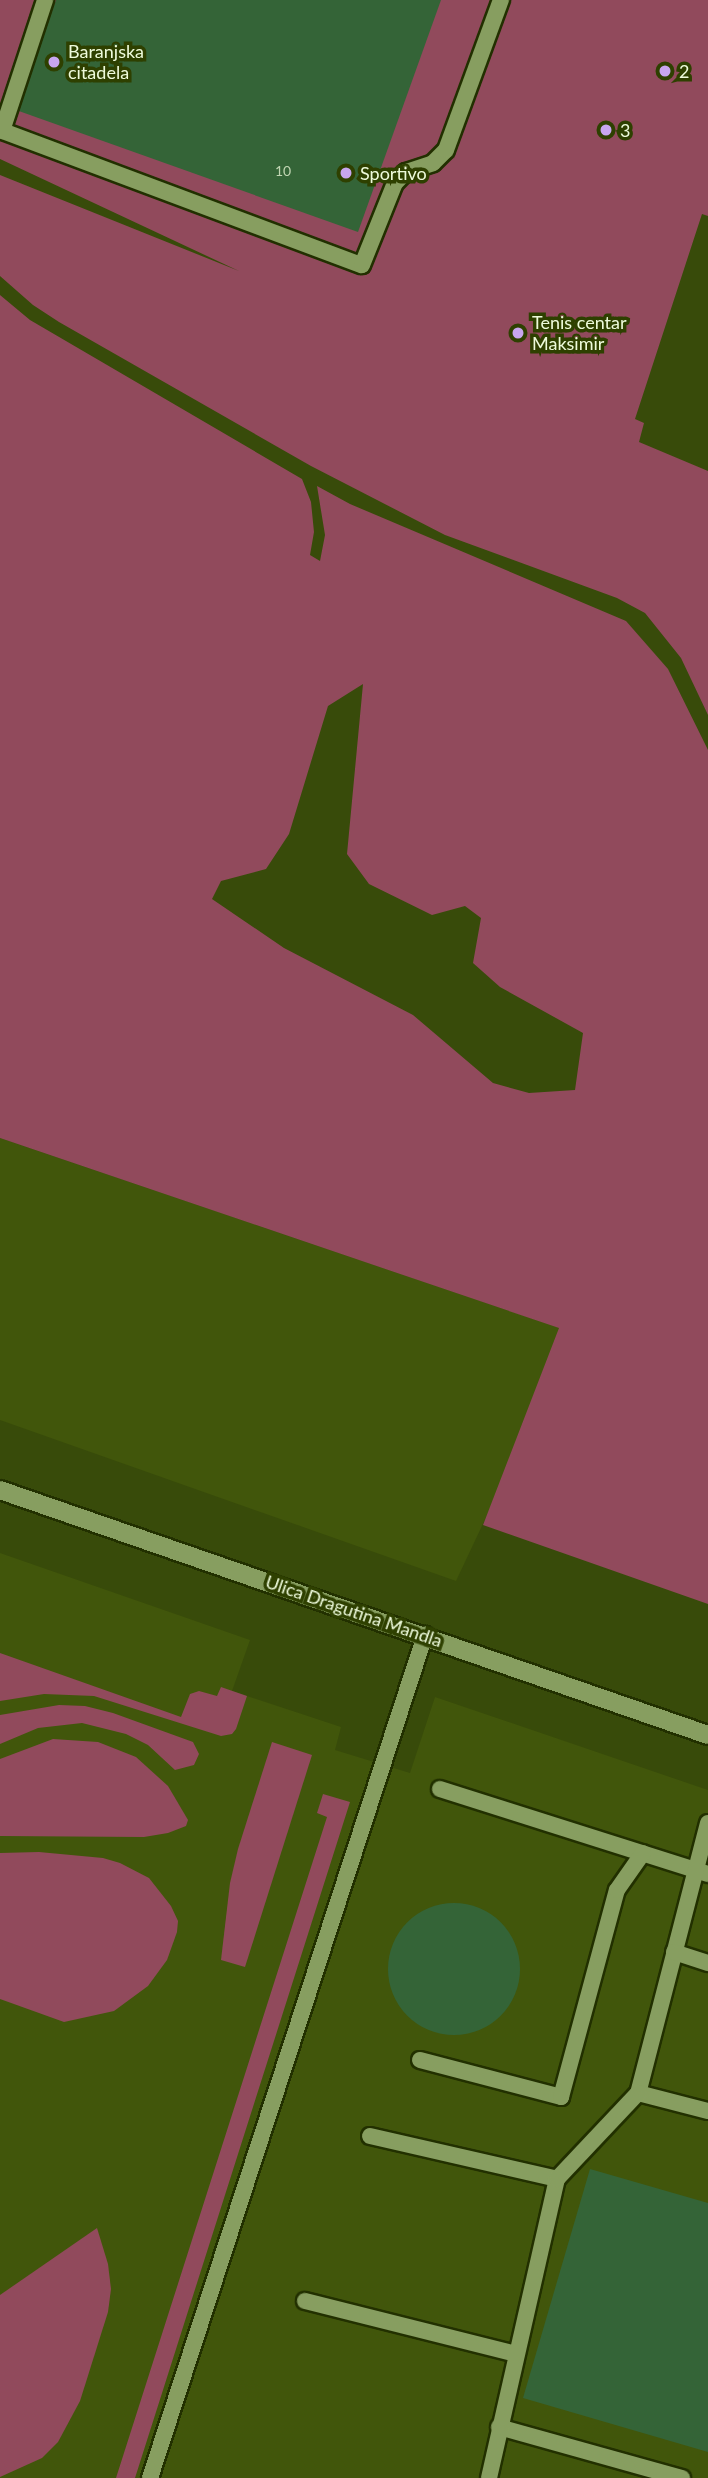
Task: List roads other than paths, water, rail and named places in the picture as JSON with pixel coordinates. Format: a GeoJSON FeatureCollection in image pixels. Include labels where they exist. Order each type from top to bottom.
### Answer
{"type":"FeatureCollection","features":[{"type":"Feature","properties":{"kind":"main road","name":"Ulica Dragutina Mandla"},"geometry":{"type":"LineString","coordinates":[[0,1490],[708,1734]]}},
{"type":"Feature","properties":{"kind":"lane"},"geometry":{"type":"LineString","coordinates":[[45,0],[1,130],[362,265],[395,183],[406,172],[433,163],[446,150],[501,0]]}},
{"type":"Feature","properties":{"kind":"lane"},"geometry":{"type":"LineString","coordinates":[[150,2478],[425,1635]]}},
{"type":"Feature","properties":{"kind":"lane"},"geometry":{"type":"LineString","coordinates":[[440,1789],[702,1871]]}},
{"type":"Feature","properties":{"kind":"lane"},"geometry":{"type":"LineString","coordinates":[[489,2478],[557,2179],[638,2093],[674,1952],[702,1871],[708,1823]]}},
{"type":"Feature","properties":{"kind":"lane"},"geometry":{"type":"LineString","coordinates":[[420,2060],[561,2096],[617,1890],[643,1853]]}},
{"type":"Feature","properties":{"kind":"lane"},"geometry":{"type":"LineString","coordinates":[[674,1952],[708,1963]]}},
{"type":"Feature","properties":{"kind":"lane"},"geometry":{"type":"LineString","coordinates":[[638,2093],[708,2111]]}},
{"type":"Feature","properties":{"kind":"lane"},"geometry":{"type":"LineString","coordinates":[[370,2136],[557,2179]]}},
{"type":"Feature","properties":{"kind":"lane"},"geometry":{"type":"LineString","coordinates":[[305,2301],[516,2354]]}},
{"type":"Feature","properties":{"kind":"lane"},"geometry":{"type":"LineString","coordinates":[[499,2427],[682,2478]]}},
{"type":"Feature","properties":{"kind":"place","name":"Baranjska citadela"},"geometry":{"type":"Point","coordinates":[54,62]}},
{"type":"Feature","properties":{"kind":"place","name":"2"},"geometry":{"type":"Point","coordinates":[665,71]}},
{"type":"Feature","properties":{"kind":"place","name":"3"},"geometry":{"type":"Point","coordinates":[606,130]}},
{"type":"Feature","properties":{"kind":"place","name":"Sportivo"},"geometry":{"type":"Point","coordinates":[346,173]}},
{"type":"Feature","properties":{"kind":"place","name":"Tenis centar Maksimir"},"geometry":{"type":"Point","coordinates":[518,333]}}]}
